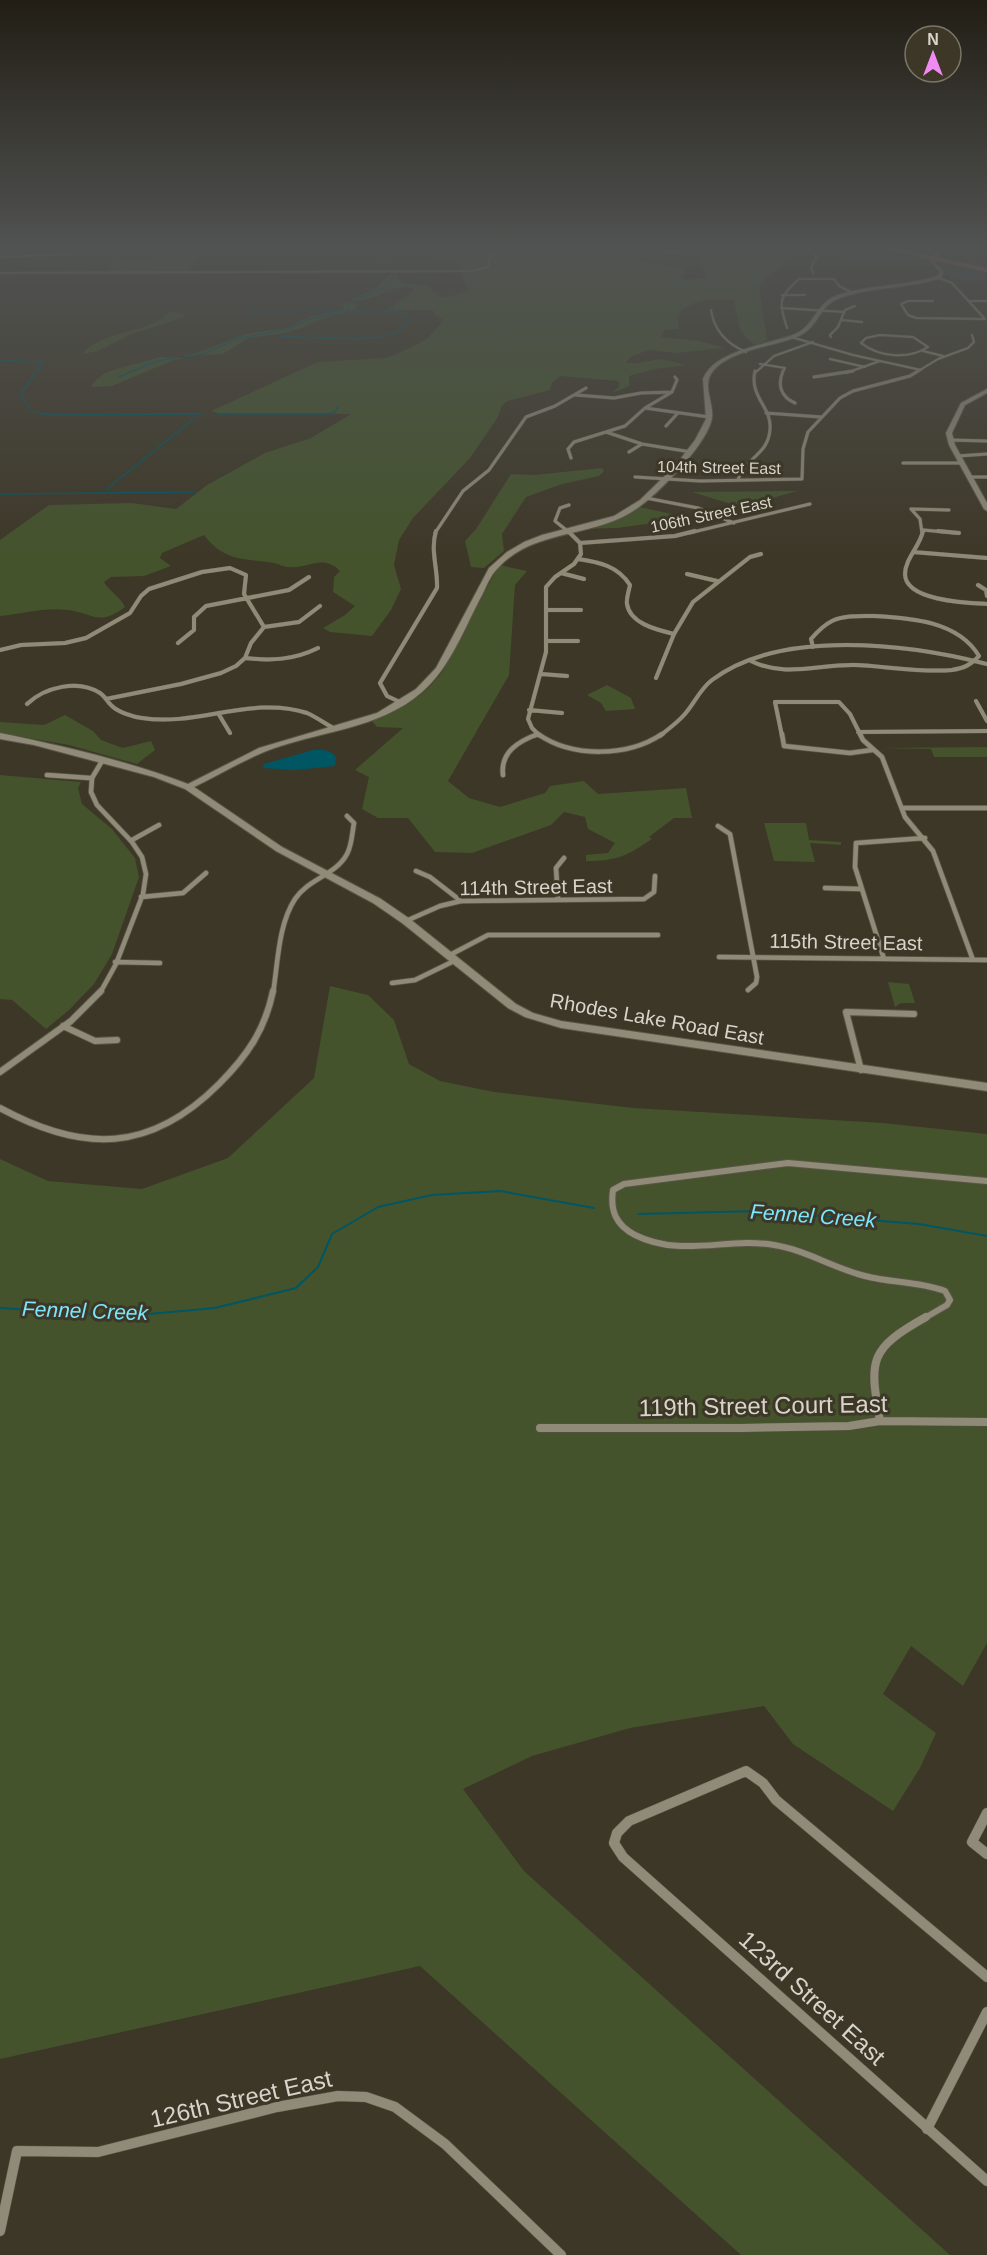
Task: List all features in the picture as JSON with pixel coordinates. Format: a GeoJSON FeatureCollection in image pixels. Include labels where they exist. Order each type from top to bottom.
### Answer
{"type":"FeatureCollection","features":[{"type":"Feature","properties":{"kind":"street"},"geometry":{"type":"LineString","coordinates":[[738,480],[740,471],[759,455],[769,438],[772,424],[752,382],[753,375],[760,364],[785,351]]}},
{"type":"Feature","properties":{"kind":"street"},"geometry":{"type":"LineString","coordinates":[[846,351],[921,370]]}},
{"type":"Feature","properties":{"kind":"street"},"geometry":{"type":"LineString","coordinates":[[879,351],[908,354],[923,351]]}},
{"type":"Feature","properties":{"kind":"street"},"geometry":{"type":"LineString","coordinates":[[925,351],[944,356]]}},
{"type":"Feature","properties":{"kind":"street"},"geometry":{"type":"LineString","coordinates":[[766,413],[821,417],[848,393],[903,378],[956,351]]}},
{"type":"Feature","properties":{"kind":"street"},"geometry":{"type":"LineString","coordinates":[[188,787],[262,750],[367,720],[402,703],[419,691],[435,676],[493,568],[519,546],[564,530],[612,519],[646,498],[691,452],[703,436],[709,417],[705,382],[708,374],[727,359],[746,352]]}},
{"type":"Feature","properties":{"kind":"street"},"geometry":{"type":"LineString","coordinates":[[830,359],[866,367]]}},
{"type":"Feature","properties":{"kind":"street"},"geometry":{"type":"LineString","coordinates":[[814,377],[843,374],[880,361]]}},
{"type":"Feature","properties":{"kind":"street"},"geometry":{"type":"LineString","coordinates":[[760,364],[785,368],[779,377],[779,385],[787,399],[795,403]]}},
{"type":"Feature","properties":{"kind":"street"},"geometry":{"type":"LineString","coordinates":[[571,458],[568,449],[574,442],[626,426],[645,408],[672,392],[677,380],[675,377]]}},
{"type":"Feature","properties":{"kind":"street"},"geometry":{"type":"LineString","coordinates":[[402,703],[387,696],[380,683],[437,588],[438,574],[433,548],[438,526],[463,491],[489,470],[526,417],[576,395],[586,388]]}},
{"type":"Feature","properties":{"kind":"street"},"geometry":{"type":"LineString","coordinates":[[576,395],[614,398],[641,393],[672,392]]}},
{"type":"Feature","properties":{"kind":"street"},"geometry":{"type":"LineString","coordinates":[[987,392],[963,404],[950,428],[950,440],[987,509]]}},
{"type":"Feature","properties":{"kind":"street"},"geometry":{"type":"LineString","coordinates":[[645,408],[709,417]]}},
{"type":"Feature","properties":{"kind":"street"},"geometry":{"type":"LineString","coordinates":[[666,426],[677,414]]}},
{"type":"Feature","properties":{"kind":"street","name":"104th Street East"},"geometry":{"type":"LineString","coordinates":[[635,477],[802,479],[802,449],[810,429],[821,417]]}},
{"type":"Feature","properties":{"kind":"street"},"geometry":{"type":"LineString","coordinates":[[606,432],[642,444],[691,452]]}},
{"type":"Feature","properties":{"kind":"street"},"geometry":{"type":"LineString","coordinates":[[950,440],[987,441]]}},
{"type":"Feature","properties":{"kind":"street"},"geometry":{"type":"LineString","coordinates":[[629,452],[642,444]]}},
{"type":"Feature","properties":{"kind":"street"},"geometry":{"type":"LineString","coordinates":[[958,456],[987,454]]}},
{"type":"Feature","properties":{"kind":"street"},"geometry":{"type":"LineString","coordinates":[[903,463],[962,463]]}},
{"type":"Feature","properties":{"kind":"street"},"geometry":{"type":"LineString","coordinates":[[969,477],[987,477]]}},
{"type":"Feature","properties":{"kind":"street"},"geometry":{"type":"LineString","coordinates":[[646,498],[698,508],[734,523]]}},
{"type":"Feature","properties":{"kind":"street","name":"106th Street East"},"geometry":{"type":"LineString","coordinates":[[580,543],[662,538],[810,504]]}},
{"type":"Feature","properties":{"kind":"street"},"geometry":{"type":"LineString","coordinates":[[569,505],[560,508],[555,521],[580,543],[581,549],[578,559],[546,586],[544,597],[547,641],[528,722],[538,734],[559,745],[593,751],[621,750],[644,743],[662,734],[684,716],[696,696],[713,680],[751,661],[773,654],[813,647],[864,645],[901,647],[987,664]]}},
{"type":"Feature","properties":{"kind":"street"},"geometry":{"type":"LineString","coordinates":[[949,510],[911,509],[918,516],[923,530],[922,538],[913,552],[904,576],[913,589],[940,598],[987,604]]}},
{"type":"Feature","properties":{"kind":"street"},"geometry":{"type":"LineString","coordinates":[[923,530],[959,533]]}},
{"type":"Feature","properties":{"kind":"street"},"geometry":{"type":"LineString","coordinates":[[913,552],[987,558]]}},
{"type":"Feature","properties":{"kind":"street"},"geometry":{"type":"LineString","coordinates":[[656,678],[674,634],[693,602],[750,557],[761,554]]}},
{"type":"Feature","properties":{"kind":"street"},"geometry":{"type":"LineString","coordinates":[[578,559],[601,563],[621,573],[630,585],[627,602],[630,612],[647,624],[674,634]]}},
{"type":"Feature","properties":{"kind":"street"},"geometry":{"type":"LineString","coordinates":[[0,651],[29,643],[69,642],[88,637],[128,614],[140,596],[148,589],[206,570],[226,569],[244,573],[247,577],[243,591],[264,627]]}},
{"type":"Feature","properties":{"kind":"street"},"geometry":{"type":"LineString","coordinates":[[561,573],[584,579]]}},
{"type":"Feature","properties":{"kind":"street"},"geometry":{"type":"LineString","coordinates":[[687,574],[717,581]]}},
{"type":"Feature","properties":{"kind":"street"},"geometry":{"type":"LineString","coordinates":[[178,643],[194,630],[194,617],[201,608],[218,602],[289,591],[309,577]]}},
{"type":"Feature","properties":{"kind":"street"},"geometry":{"type":"LineString","coordinates":[[978,585],[986,590],[987,597]]}},
{"type":"Feature","properties":{"kind":"street"},"geometry":{"type":"LineString","coordinates":[[106,699],[228,671],[245,658],[249,647],[264,627],[299,622],[320,606]]}},
{"type":"Feature","properties":{"kind":"street"},"geometry":{"type":"LineString","coordinates":[[546,610],[581,610]]}},
{"type":"Feature","properties":{"kind":"street"},"geometry":{"type":"LineString","coordinates":[[751,661],[771,669],[796,671],[850,665],[956,670],[970,666],[979,656],[972,646],[943,627],[918,620],[850,616],[828,623],[811,639],[813,647]]}},
{"type":"Feature","properties":{"kind":"street"},"geometry":{"type":"LineString","coordinates":[[547,641],[578,641]]}},
{"type":"Feature","properties":{"kind":"street"},"geometry":{"type":"LineString","coordinates":[[245,658],[285,660],[301,657],[318,648]]}},
{"type":"Feature","properties":{"kind":"street"},"geometry":{"type":"LineString","coordinates":[[541,674],[567,676]]}},
{"type":"Feature","properties":{"kind":"street"},"geometry":{"type":"LineString","coordinates":[[27,704],[42,693],[70,687],[92,690],[119,711],[147,718],[180,719],[257,707],[286,708],[310,714],[335,729]]}},
{"type":"Feature","properties":{"kind":"street"},"geometry":{"type":"LineString","coordinates":[[976,701],[987,721]]}},
{"type":"Feature","properties":{"kind":"street"},"geometry":{"type":"LineString","coordinates":[[873,750],[850,753],[784,746],[776,702],[839,702],[850,714],[858,732],[885,763],[908,821],[925,838],[933,851],[973,960]]}},
{"type":"Feature","properties":{"kind":"street"},"geometry":{"type":"LineString","coordinates":[[530,710],[562,713]]}},
{"type":"Feature","properties":{"kind":"street"},"geometry":{"type":"LineString","coordinates":[[218,713],[230,733]]}},
{"type":"Feature","properties":{"kind":"street"},"geometry":{"type":"LineString","coordinates":[[858,732],[987,731]]}},
{"type":"Feature","properties":{"kind":"street"},"geometry":{"type":"LineString","coordinates":[[503,775],[502,764],[513,747],[538,734]]}},
{"type":"Feature","properties":{"kind":"street","name":"Rhodes Lake Road East"},"geometry":{"type":"LineString","coordinates":[[0,736],[35,742],[158,775],[188,787],[263,839],[369,896],[406,921],[512,1006],[529,1015],[554,1023],[987,1087]]}},
{"type":"Feature","properties":{"kind":"street"},"geometry":{"type":"LineString","coordinates":[[0,1071],[63,1026],[97,996],[107,983],[141,897],[146,875],[140,851],[132,840],[97,806],[90,792],[90,778],[102,761]]}},
{"type":"Feature","properties":{"kind":"street"},"geometry":{"type":"LineString","coordinates":[[47,775],[90,778]]}},
{"type":"Feature","properties":{"kind":"street"},"geometry":{"type":"LineString","coordinates":[[902,808],[987,808]]}},
{"type":"Feature","properties":{"kind":"street"},"geometry":{"type":"LineString","coordinates":[[0,1108],[33,1126],[68,1136],[110,1139],[136,1136],[158,1128],[180,1118],[198,1105],[250,1049],[265,1022],[286,923],[293,903],[307,885],[341,862],[347,854],[354,823],[347,816]]}},
{"type":"Feature","properties":{"kind":"street"},"geometry":{"type":"LineString","coordinates":[[132,840],[159,825]]}},
{"type":"Feature","properties":{"kind":"street"},"geometry":{"type":"LineString","coordinates":[[718,826],[730,834],[753,957],[756,983],[748,990]]}},
{"type":"Feature","properties":{"kind":"street"},"geometry":{"type":"LineString","coordinates":[[884,959],[855,867],[856,843],[925,838]]}},
{"type":"Feature","properties":{"kind":"street"},"geometry":{"type":"LineString","coordinates":[[558,900],[556,868],[564,858]]}},
{"type":"Feature","properties":{"kind":"street"},"geometry":{"type":"LineString","coordinates":[[416,871],[430,877],[461,901]]}},
{"type":"Feature","properties":{"kind":"street"},"geometry":{"type":"LineString","coordinates":[[141,897],[183,893],[206,873]]}},
{"type":"Feature","properties":{"kind":"street","name":"114th Street East"},"geometry":{"type":"LineString","coordinates":[[406,921],[440,906],[461,901],[635,901],[644,899],[654,892],[656,876]]}},
{"type":"Feature","properties":{"kind":"street"},"geometry":{"type":"LineString","coordinates":[[825,888],[861,889]]}},
{"type":"Feature","properties":{"kind":"street"},"geometry":{"type":"LineString","coordinates":[[392,983],[415,980],[488,935],[658,935]]}},
{"type":"Feature","properties":{"kind":"street","name":"115th Street East"},"geometry":{"type":"LineString","coordinates":[[719,957],[987,960]]}},
{"type":"Feature","properties":{"kind":"street"},"geometry":{"type":"LineString","coordinates":[[115,962],[160,963]]}},
{"type":"Feature","properties":{"kind":"street"},"geometry":{"type":"LineString","coordinates":[[861,1070],[846,1012],[914,1014]]}},
{"type":"Feature","properties":{"kind":"street"},"geometry":{"type":"LineString","coordinates":[[63,1026],[95,1041],[117,1040]]}},
{"type":"Feature","properties":{"kind":"street"},"geometry":{"type":"LineString","coordinates":[[880,1421],[875,1381],[878,1352],[896,1335],[946,1305],[950,1300],[945,1291],[930,1285],[876,1279],[836,1268],[781,1246],[768,1244],[695,1248],[655,1244],[635,1236],[618,1224],[612,1214],[613,1190],[624,1184],[788,1163],[987,1181]]}},
{"type":"Feature","properties":{"kind":"street","name":"119th Street Court East"},"geometry":{"type":"LineString","coordinates":[[540,1428],[805,1427],[849,1426],[880,1421],[987,1422]]}},
{"type":"Feature","properties":{"kind":"street","name":"123rd Street East"},"geometry":{"type":"LineString","coordinates":[[987,1977],[777,1800],[763,1783],[746,1771],[629,1821],[617,1833],[614,1843],[623,1857],[987,2181]]}},
{"type":"Feature","properties":{"kind":"street"},"geometry":{"type":"LineString","coordinates":[[987,1813],[972,1842],[987,1854]]}},
{"type":"Feature","properties":{"kind":"street"},"geometry":{"type":"LineString","coordinates":[[927,2129],[987,2012]]}},
{"type":"Feature","properties":{"kind":"street","name":"126th Street East"},"geometry":{"type":"LineString","coordinates":[[0,2231],[17,2151],[98,2152],[277,2107],[338,2096],[366,2097],[395,2107],[446,2144],[561,2255]]}},
{"type":"Feature","properties":{"kind":"green space"},"geometry":{"type":"Polygon","coordinates":[[[227,351],[223,354],[183,356],[200,352],[227,351]]]}},
{"type":"Feature","properties":{"kind":"green space"},"geometry":{"type":"Polygon","coordinates":[[[403,351],[646,351],[630,357],[626,363],[660,359],[687,365],[655,369],[629,376],[629,386],[612,393],[619,387],[619,381],[560,376],[552,383],[550,390],[508,401],[502,405],[498,417],[470,458],[413,518],[399,540],[394,565],[401,589],[391,610],[372,636],[330,632],[323,628],[355,606],[333,592],[334,577],[340,571],[333,566],[321,563],[286,567],[235,557],[219,550],[204,535],[162,553],[160,558],[171,566],[144,576],[111,577],[104,582],[125,607],[116,613],[102,618],[59,609],[0,616],[0,540],[49,505],[132,503],[176,509],[207,485],[265,453],[311,438],[351,414],[218,413],[211,411],[318,362],[385,358],[403,351]]]}},
{"type":"Feature","properties":{"kind":"green space"},"geometry":{"type":"Polygon","coordinates":[[[660,351],[693,351],[676,353],[660,351]]]}},
{"type":"Feature","properties":{"kind":"green space"},"geometry":{"type":"Polygon","coordinates":[[[159,357],[184,358],[112,386],[91,387],[103,374],[112,370],[159,357]]]}},
{"type":"Feature","properties":{"kind":"green space"},"geometry":{"type":"Polygon","coordinates":[[[602,468],[604,471],[599,476],[562,484],[526,497],[502,534],[504,551],[484,568],[471,567],[465,541],[476,529],[511,474],[534,475],[602,468]]]}},
{"type":"Feature","properties":{"kind":"green space"},"geometry":{"type":"Polygon","coordinates":[[[797,491],[741,507],[692,492],[797,491]]]}},
{"type":"Feature","properties":{"kind":"green space"},"geometry":{"type":"Polygon","coordinates":[[[639,507],[691,518],[617,528],[579,529],[623,516],[639,507]]]}},
{"type":"Feature","properties":{"kind":"green space"},"geometry":{"type":"Polygon","coordinates":[[[499,565],[527,571],[515,585],[509,675],[448,781],[469,798],[500,807],[545,793],[550,786],[584,781],[598,794],[686,788],[692,818],[674,818],[649,837],[652,839],[636,850],[606,860],[586,861],[586,855],[608,853],[615,843],[588,829],[585,817],[564,812],[551,825],[472,853],[435,852],[408,818],[378,818],[362,809],[369,777],[355,770],[403,728],[377,727],[372,721],[411,702],[435,681],[499,565]]]}},
{"type":"Feature","properties":{"kind":"green space"},"geometry":{"type":"Polygon","coordinates":[[[607,685],[631,698],[635,709],[606,711],[601,703],[587,695],[607,685]]]}},
{"type":"Feature","properties":{"kind":"green space"},"geometry":{"type":"Polygon","coordinates":[[[65,715],[93,731],[101,740],[123,748],[151,741],[155,750],[137,764],[69,745],[0,733],[0,722],[44,725],[65,715]]]}},
{"type":"Feature","properties":{"kind":"green space"},"geometry":{"type":"Polygon","coordinates":[[[987,747],[987,757],[934,757],[931,749],[879,748],[987,747]]]}},
{"type":"Feature","properties":{"kind":"green space"},"geometry":{"type":"Polygon","coordinates":[[[0,775],[81,782],[78,788],[82,804],[112,829],[135,858],[139,877],[112,954],[94,984],[69,1010],[46,1029],[12,1000],[0,999],[0,775]]]}},
{"type":"Feature","properties":{"kind":"green space"},"geometry":{"type":"Polygon","coordinates":[[[764,823],[806,823],[809,840],[841,842],[841,845],[810,843],[815,862],[774,861],[764,823]]]}},
{"type":"Feature","properties":{"kind":"green space"},"geometry":{"type":"Polygon","coordinates":[[[888,982],[909,984],[915,1003],[901,1003],[895,1007],[888,982]]]}},
{"type":"Feature","properties":{"kind":"green space"},"geometry":{"type":"Polygon","coordinates":[[[330,986],[368,995],[394,1020],[409,1064],[440,1081],[494,1092],[633,1108],[883,1123],[987,1134],[987,1643],[963,1686],[911,1646],[883,1694],[936,1733],[920,1768],[893,1811],[793,1744],[764,1706],[630,1728],[532,1756],[463,1789],[524,1871],[950,2255],[741,2255],[420,1966],[0,2059],[0,1159],[48,1181],[142,1189],[228,1158],[314,1078],[330,986]]]}},
{"type":"Feature","properties":{"kind":"water"},"geometry":{"type":"Polygon","coordinates":[[[313,750],[326,750],[331,753],[336,757],[335,766],[296,770],[263,768],[264,764],[313,750]]]}},
{"type":"Feature","properties":{"kind":"waterway"},"geometry":{"type":"LineString","coordinates":[[184,357],[210,351]]}},
{"type":"Feature","properties":{"kind":"waterway"},"geometry":{"type":"LineString","coordinates":[[119,377],[154,362],[174,358]]}},
{"type":"Feature","properties":{"kind":"waterway"},"geometry":{"type":"LineString","coordinates":[[0,360],[43,362],[21,394],[30,410]]}},
{"type":"Feature","properties":{"kind":"waterway"},"geometry":{"type":"LineString","coordinates":[[218,414],[327,414],[335,412],[338,407]]}},
{"type":"Feature","properties":{"kind":"waterway"},"geometry":{"type":"LineString","coordinates":[[35,412],[48,415],[202,414]]}},
{"type":"Feature","properties":{"kind":"waterway"},"geometry":{"type":"LineString","coordinates":[[107,489],[196,417]]}},
{"type":"Feature","properties":{"kind":"waterway"},"geometry":{"type":"LineString","coordinates":[[0,494],[195,492]]}},
{"type":"Feature","properties":{"kind":"waterway","name":"Fennel Creek"},"geometry":{"type":"LineString","coordinates":[[0,1308],[126,1316],[215,1308],[296,1288],[318,1267],[332,1234],[378,1207],[432,1195],[500,1191],[594,1208]]}},
{"type":"Feature","properties":{"kind":"waterway","name":"Fennel Creek"},"geometry":{"type":"LineString","coordinates":[[638,1214],[759,1211],[919,1224],[987,1236]]}}]}
